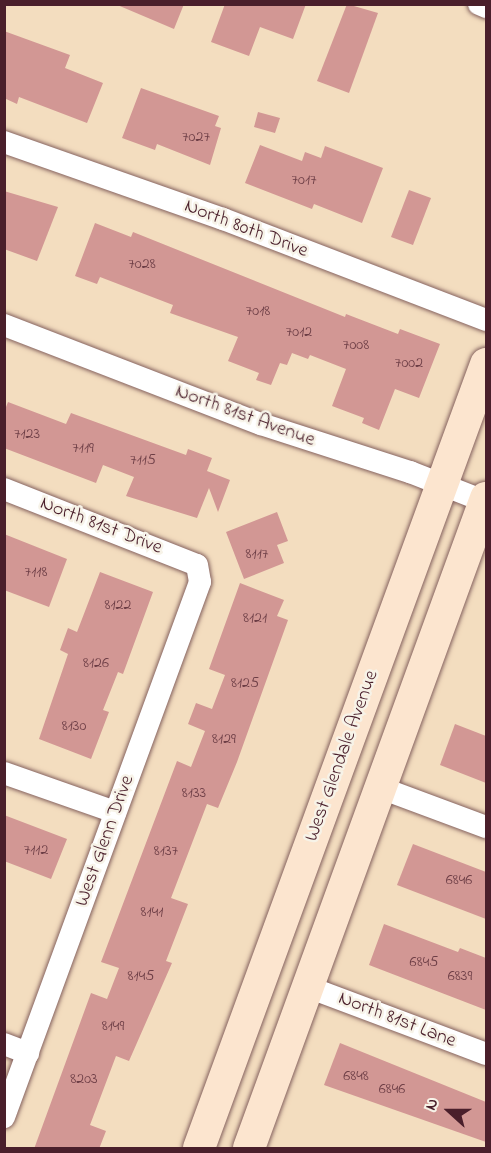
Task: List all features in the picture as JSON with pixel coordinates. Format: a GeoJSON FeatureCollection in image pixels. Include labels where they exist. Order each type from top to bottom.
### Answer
{"type":"FeatureCollection","features":[{"type":"Feature","properties":{"kind":"main road","name":"West Glendale Avenue"},"geometry":{"type":"LineString","coordinates":[[199,1149],[486,364]]}},
{"type":"Feature","properties":{"kind":"main road"},"geometry":{"type":"LineString","coordinates":[[249,1149],[486,501]]}},
{"type":"Feature","properties":{"kind":"main road"},"geometry":{"type":"LineString","coordinates":[[221,1149],[225,1136],[227,1070]]}},
{"type":"Feature","properties":{"kind":"street"},"geometry":{"type":"LineString","coordinates":[[479,4],[486,8]]}},
{"type":"Feature","properties":{"kind":"street","name":"North 80th Drive"},"geometry":{"type":"LineString","coordinates":[[4,142],[138,188],[486,320]]}},
{"type":"Feature","properties":{"kind":"street","name":"North 81st Avenue"},"geometry":{"type":"LineString","coordinates":[[4,325],[261,424],[442,484],[486,501]]}},
{"type":"Feature","properties":{"kind":"street","name":"North 81st Drive"},"geometry":{"type":"LineString","coordinates":[[4,489],[196,565]]}},
{"type":"Feature","properties":{"kind":"street","name":"West Glenn Drive"},"geometry":{"type":"LineString","coordinates":[[4,1117],[200,582],[196,565]]}},
{"type":"Feature","properties":{"kind":"street"},"geometry":{"type":"LineString","coordinates":[[4,773],[115,812]]}},
{"type":"Feature","properties":{"kind":"street"},"geometry":{"type":"LineString","coordinates":[[381,788],[486,828]]}},
{"type":"Feature","properties":{"kind":"street","name":"North 81st Lane"},"geometry":{"type":"LineString","coordinates":[[308,987],[486,1054]]}},
{"type":"Feature","properties":{"kind":"street"},"geometry":{"type":"LineString","coordinates":[[4,1044],[28,1053]]}},
{"type":"Feature","properties":{"kind":"building"},"geometry":{"type":"Polygon","coordinates":[[[115,4],[184,4],[174,29],[115,4]]]}},
{"type":"Feature","properties":{"kind":"building"},"geometry":{"type":"Polygon","coordinates":[[[225,4],[306,4],[293,39],[260,27],[249,56],[211,42],[225,4]]]}},
{"type":"Feature","properties":{"kind":"building"},"geometry":{"type":"Polygon","coordinates":[[[347,4],[378,13],[349,93],[317,81],[347,4]]]}},
{"type":"Feature","properties":{"kind":"building"},"geometry":{"type":"Polygon","coordinates":[[[4,31],[70,55],[65,68],[103,83],[87,123],[19,97],[17,104],[4,98],[4,31]]]}},
{"type":"Feature","properties":{"kind":"building"},"geometry":{"type":"Polygon","coordinates":[[[141,88],[219,116],[215,126],[221,128],[210,165],[157,144],[155,150],[122,138],[141,88]]]}},
{"type":"Feature","properties":{"kind":"building"},"geometry":{"type":"Polygon","coordinates":[[[258,112],[280,118],[275,133],[254,127],[258,112]]]}},
{"type":"Feature","properties":{"kind":"building"},"geometry":{"type":"Polygon","coordinates":[[[260,145],[302,161],[305,152],[321,158],[325,146],[383,168],[362,223],[314,204],[312,209],[245,183],[260,145]]]}},
{"type":"Feature","properties":{"kind":"building"},"geometry":{"type":"Polygon","coordinates":[[[409,190],[431,198],[413,245],[391,237],[409,190]]]}},
{"type":"Feature","properties":{"kind":"building"},"geometry":{"type":"Polygon","coordinates":[[[4,191],[58,207],[37,261],[4,249],[4,191]]]}},
{"type":"Feature","properties":{"kind":"building"},"geometry":{"type":"Polygon","coordinates":[[[95,223],[131,237],[133,232],[345,317],[346,314],[398,334],[400,329],[440,344],[419,398],[395,389],[379,430],[362,423],[364,418],[332,406],[346,369],[310,355],[308,359],[292,353],[287,365],[280,363],[271,385],[256,380],[259,373],[228,361],[238,337],[170,313],[173,305],[100,277],[97,284],[75,276],[95,223]]]}},
{"type":"Feature","properties":{"kind":"building"},"geometry":{"type":"Polygon","coordinates":[[[8,402],[66,424],[71,413],[186,455],[188,449],[212,458],[207,471],[230,480],[218,512],[209,488],[197,518],[126,496],[134,477],[103,465],[96,483],[4,448],[4,412],[8,402]]]}},
{"type":"Feature","properties":{"kind":"building"},"geometry":{"type":"Polygon","coordinates":[[[277,512],[288,541],[277,545],[284,563],[244,579],[226,532],[277,512]]]}},
{"type":"Feature","properties":{"kind":"building"},"geometry":{"type":"Polygon","coordinates":[[[4,534],[67,559],[49,607],[4,590],[4,534]]]}},
{"type":"Feature","properties":{"kind":"building"},"geometry":{"type":"Polygon","coordinates":[[[100,572],[153,592],[123,674],[118,672],[103,710],[109,712],[91,759],[39,739],[68,654],[60,650],[68,628],[77,632],[100,572]]]}},
{"type":"Feature","properties":{"kind":"building"},"geometry":{"type":"Polygon","coordinates":[[[240,583],[284,600],[277,616],[288,620],[218,808],[207,804],[171,898],[188,904],[166,961],[172,963],[129,1061],[116,1056],[90,1125],[106,1131],[99,1149],[34,1149],[91,993],[107,999],[119,968],[101,962],[177,761],[191,767],[205,731],[188,724],[196,703],[212,709],[225,675],[209,669],[240,583]]]}},
{"type":"Feature","properties":{"kind":"building"},"geometry":{"type":"Polygon","coordinates":[[[455,724],[486,736],[486,783],[440,765],[455,724]]]}},
{"type":"Feature","properties":{"kind":"building"},"geometry":{"type":"Polygon","coordinates":[[[4,815],[67,839],[51,879],[4,861],[4,815]]]}},
{"type":"Feature","properties":{"kind":"building"},"geometry":{"type":"Polygon","coordinates":[[[413,844],[486,872],[486,919],[397,885],[413,844]]]}},
{"type":"Feature","properties":{"kind":"building"},"geometry":{"type":"Polygon","coordinates":[[[384,924],[458,952],[460,948],[486,958],[486,1010],[369,965],[384,924]]]}},
{"type":"Feature","properties":{"kind":"building"},"geometry":{"type":"Polygon","coordinates":[[[340,1043],[486,1102],[486,1142],[324,1085],[340,1043]]]}}]}
